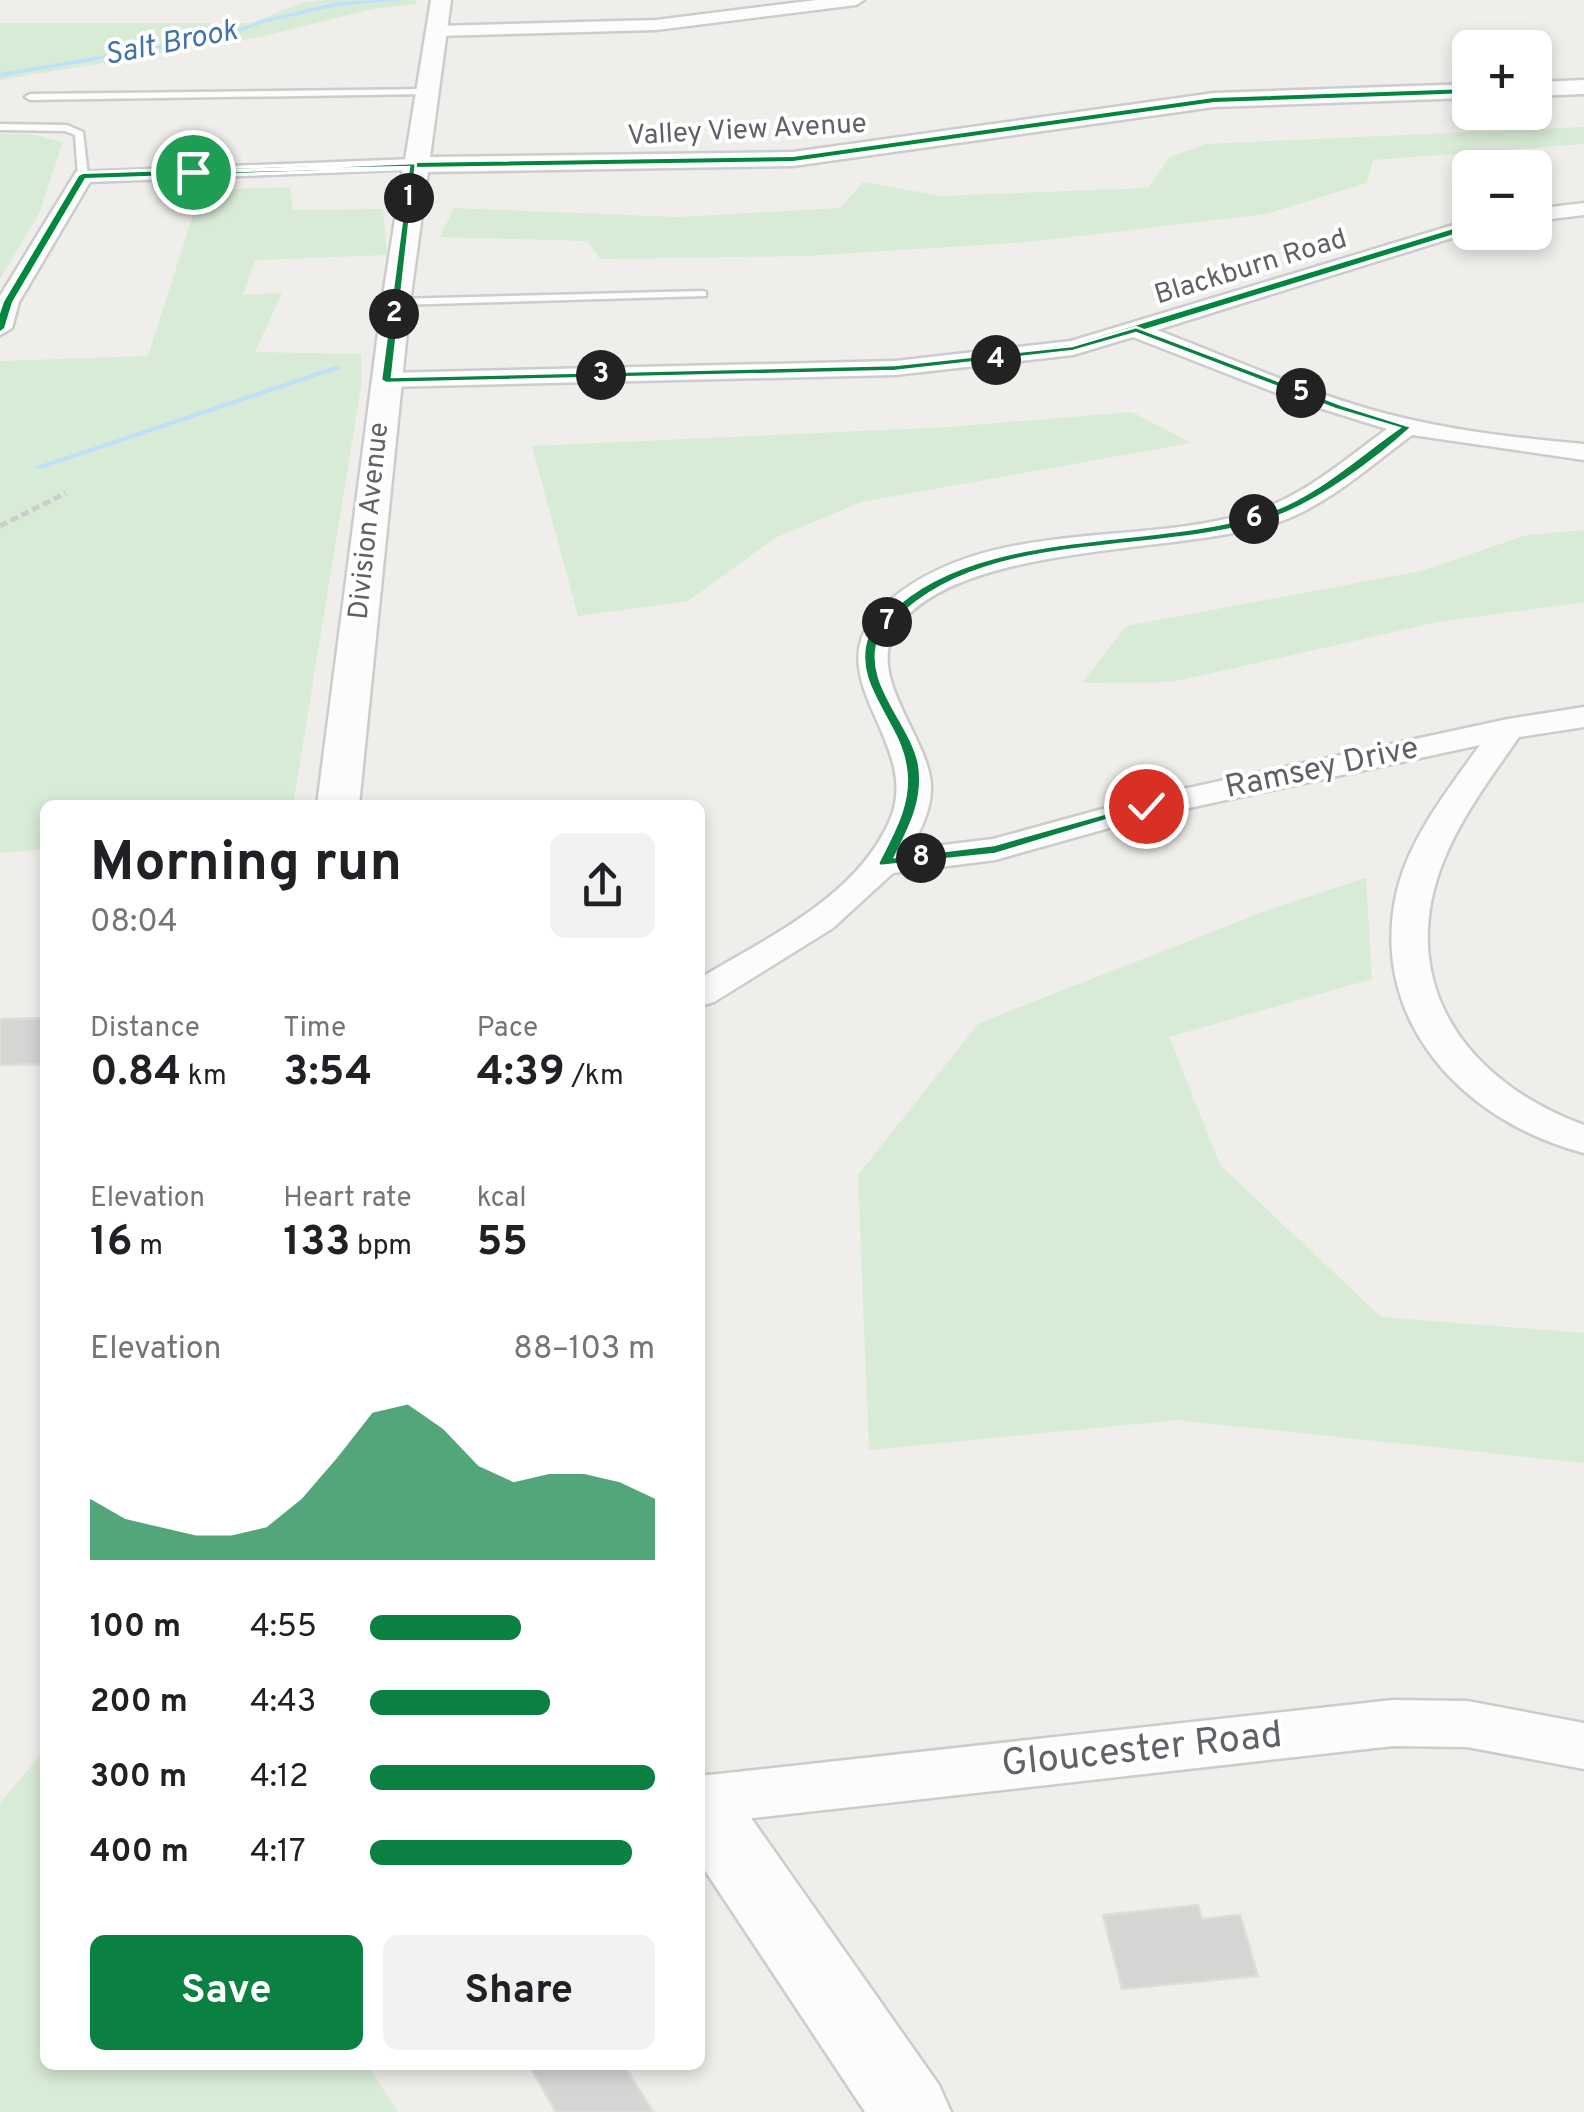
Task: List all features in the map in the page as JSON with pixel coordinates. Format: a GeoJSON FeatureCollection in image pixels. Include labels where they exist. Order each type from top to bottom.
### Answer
{"type":"FeatureCollection","features":[{"type":"Feature","properties":{"kind":"street"},"geometry":{"type":"LineString","coordinates":[[440,11],[656,24],[856,0]]}},
{"type":"Feature","properties":{"kind":"street","name":"Division Avenue"},"geometry":{"type":"LineString","coordinates":[[339,800],[396,302],[440,11]]}},
{"type":"Feature","properties":{"kind":"street"},"geometry":{"type":"LineString","coordinates":[[1552,88],[1584,87]]}},
{"type":"Feature","properties":{"kind":"street","name":"Valley View Avenue"},"geometry":{"type":"LineString","coordinates":[[82,176],[414,165],[793,159],[1214,100],[1452,92]]}},
{"type":"Feature","properties":{"kind":"street"},"geometry":{"type":"LineString","coordinates":[[0,328],[8,302],[82,176]]}},
{"type":"Feature","properties":{"kind":"street"},"geometry":{"type":"LineString","coordinates":[[1552,212],[1584,209]]}},
{"type":"Feature","properties":{"kind":"street","name":"Blackburn Road"},"geometry":{"type":"LineString","coordinates":[[386,380],[895,368],[1073,348],[1452,232]]}},
{"type":"Feature","properties":{"kind":"street"},"geometry":{"type":"LineString","coordinates":[[1136,330],[1338,407],[1407,427],[1584,452]]}},
{"type":"Feature","properties":{"kind":"street"},"geometry":{"type":"LineString","coordinates":[[705,991],[842,905],[885,863],[911,813],[912,763],[870,672],[874,634],[908,600],[953,576],[1023,555],[1200,531],[1266,517],[1302,502],[1407,427]]}},
{"type":"Feature","properties":{"kind":"street","name":"Ramsey Drive"},"geometry":{"type":"LineString","coordinates":[[885,863],[995,849],[1146,806],[1508,729],[1584,717]]}},
{"type":"Feature","properties":{"kind":"street"},"geometry":{"type":"LineString","coordinates":[[1508,729],[1443,825],[1417,883],[1408,943],[1416,998],[1441,1048],[1482,1087],[1529,1117],[1584,1140]]}},
{"type":"Feature","properties":{"kind":"street","name":"Gloucester Road"},"geometry":{"type":"LineString","coordinates":[[705,1801],[1393,1723],[1468,1724],[1584,1746]]}},
{"type":"Feature","properties":{"kind":"street"},"geometry":{"type":"LineString","coordinates":[[705,1809],[912,2112]]}},
{"type":"Feature","properties":{"kind":"lane"},"geometry":{"type":"LineString","coordinates":[[30,97],[426,92]]}},
{"type":"Feature","properties":{"kind":"lane"},"geometry":{"type":"LineString","coordinates":[[0,126],[67,128],[80,134],[82,176]]}},
{"type":"Feature","properties":{"kind":"lane"},"geometry":{"type":"LineString","coordinates":[[396,302],[702,294]]}},
{"type":"Feature","properties":{"kind":"path"},"geometry":{"type":"LineString","coordinates":[[0,526],[66,493]]}},
{"type":"Feature","properties":{"kind":"green space"},"geometry":{"type":"Polygon","coordinates":[[[416,0],[417,4],[373,9],[260,37],[0,80],[0,23],[251,23],[304,2],[416,0]]]}},
{"type":"Feature","properties":{"kind":"green space"},"geometry":{"type":"Polygon","coordinates":[[[1584,127],[1584,144],[1452,150],[1452,154],[1373,160],[1367,183],[1266,214],[1029,242],[806,256],[600,259],[587,241],[440,237],[454,208],[677,217],[840,208],[863,182],[941,196],[1148,188],[1170,157],[1206,144],[1584,127]]]}},
{"type":"Feature","properties":{"kind":"green space"},"geometry":{"type":"Polygon","coordinates":[[[0,134],[30,134],[63,142],[39,214],[0,279],[0,134]]]}},
{"type":"Feature","properties":{"kind":"green space"},"geometry":{"type":"Polygon","coordinates":[[[290,187],[293,210],[383,209],[387,255],[255,260],[243,295],[282,293],[255,352],[361,354],[362,380],[294,800],[40,800],[40,849],[0,853],[0,361],[148,356],[201,190],[290,187]]]}},
{"type":"Feature","properties":{"kind":"green space"},"geometry":{"type":"Polygon","coordinates":[[[1132,412],[1191,443],[861,502],[775,538],[688,601],[578,616],[532,446],[949,427],[1132,412]]]}},
{"type":"Feature","properties":{"kind":"green space"},"geometry":{"type":"Polygon","coordinates":[[[1584,530],[1584,602],[1438,622],[1172,682],[1082,683],[1126,626],[1421,571],[1527,535],[1584,530]]]}},
{"type":"Feature","properties":{"kind":"green space"},"geometry":{"type":"Polygon","coordinates":[[[1366,878],[1372,979],[1169,1037],[1220,1165],[1381,1317],[1584,1333],[1584,1463],[1177,1420],[869,1450],[858,1175],[979,1023],[1273,908],[1366,878]]]}},
{"type":"Feature","properties":{"kind":"green space"},"geometry":{"type":"Polygon","coordinates":[[[40,1755],[40,2070],[370,2070],[398,2112],[0,2112],[0,1803],[40,1755]]]}},
{"type":"Feature","properties":{"kind":"building"},"geometry":{"type":"Polygon","coordinates":[[[40,1018],[40,1064],[0,1065],[0,1019],[40,1018]]]}},
{"type":"Feature","properties":{"kind":"building"},"geometry":{"type":"Polygon","coordinates":[[[1198,1905],[1202,1919],[1240,1915],[1258,1976],[1122,1989],[1103,1915],[1198,1905]]]}},
{"type":"Feature","properties":{"kind":"building"},"geometry":{"type":"Polygon","coordinates":[[[532,2070],[627,2070],[653,2112],[556,2112],[532,2070]]]}},
{"type":"Feature","properties":{"kind":"waterway","name":"Salt Brook"},"geometry":{"type":"LineString","coordinates":[[0,75],[223,36],[264,21],[338,4],[399,0]]}},
{"type":"Feature","properties":{"kind":"waterway"},"geometry":{"type":"LineString","coordinates":[[38,467],[338,368]]}},
{"type":"Feature","properties":{"kind":"cycle path"},"geometry":{"type":"LineString","coordinates":[[0,328],[8,302],[83,176],[413,165],[793,159],[1214,100],[1452,92]]}},
{"type":"Feature","properties":{"kind":"cycle path"},"geometry":{"type":"LineString","coordinates":[[386,380],[895,368],[1073,348],[1452,232]]}},
{"type":"Feature","properties":{"kind":"route"},"geometry":{"type":"LineString","coordinates":[[193,172],[414,165],[386,380],[895,368],[1021,357],[1073,348],[1136,330],[1338,407],[1407,427],[1302,502],[1266,517],[1200,531],[1023,555],[953,576],[908,600],[874,634],[870,672],[912,763],[911,813],[885,863],[995,849],[1146,806]]}}]}
